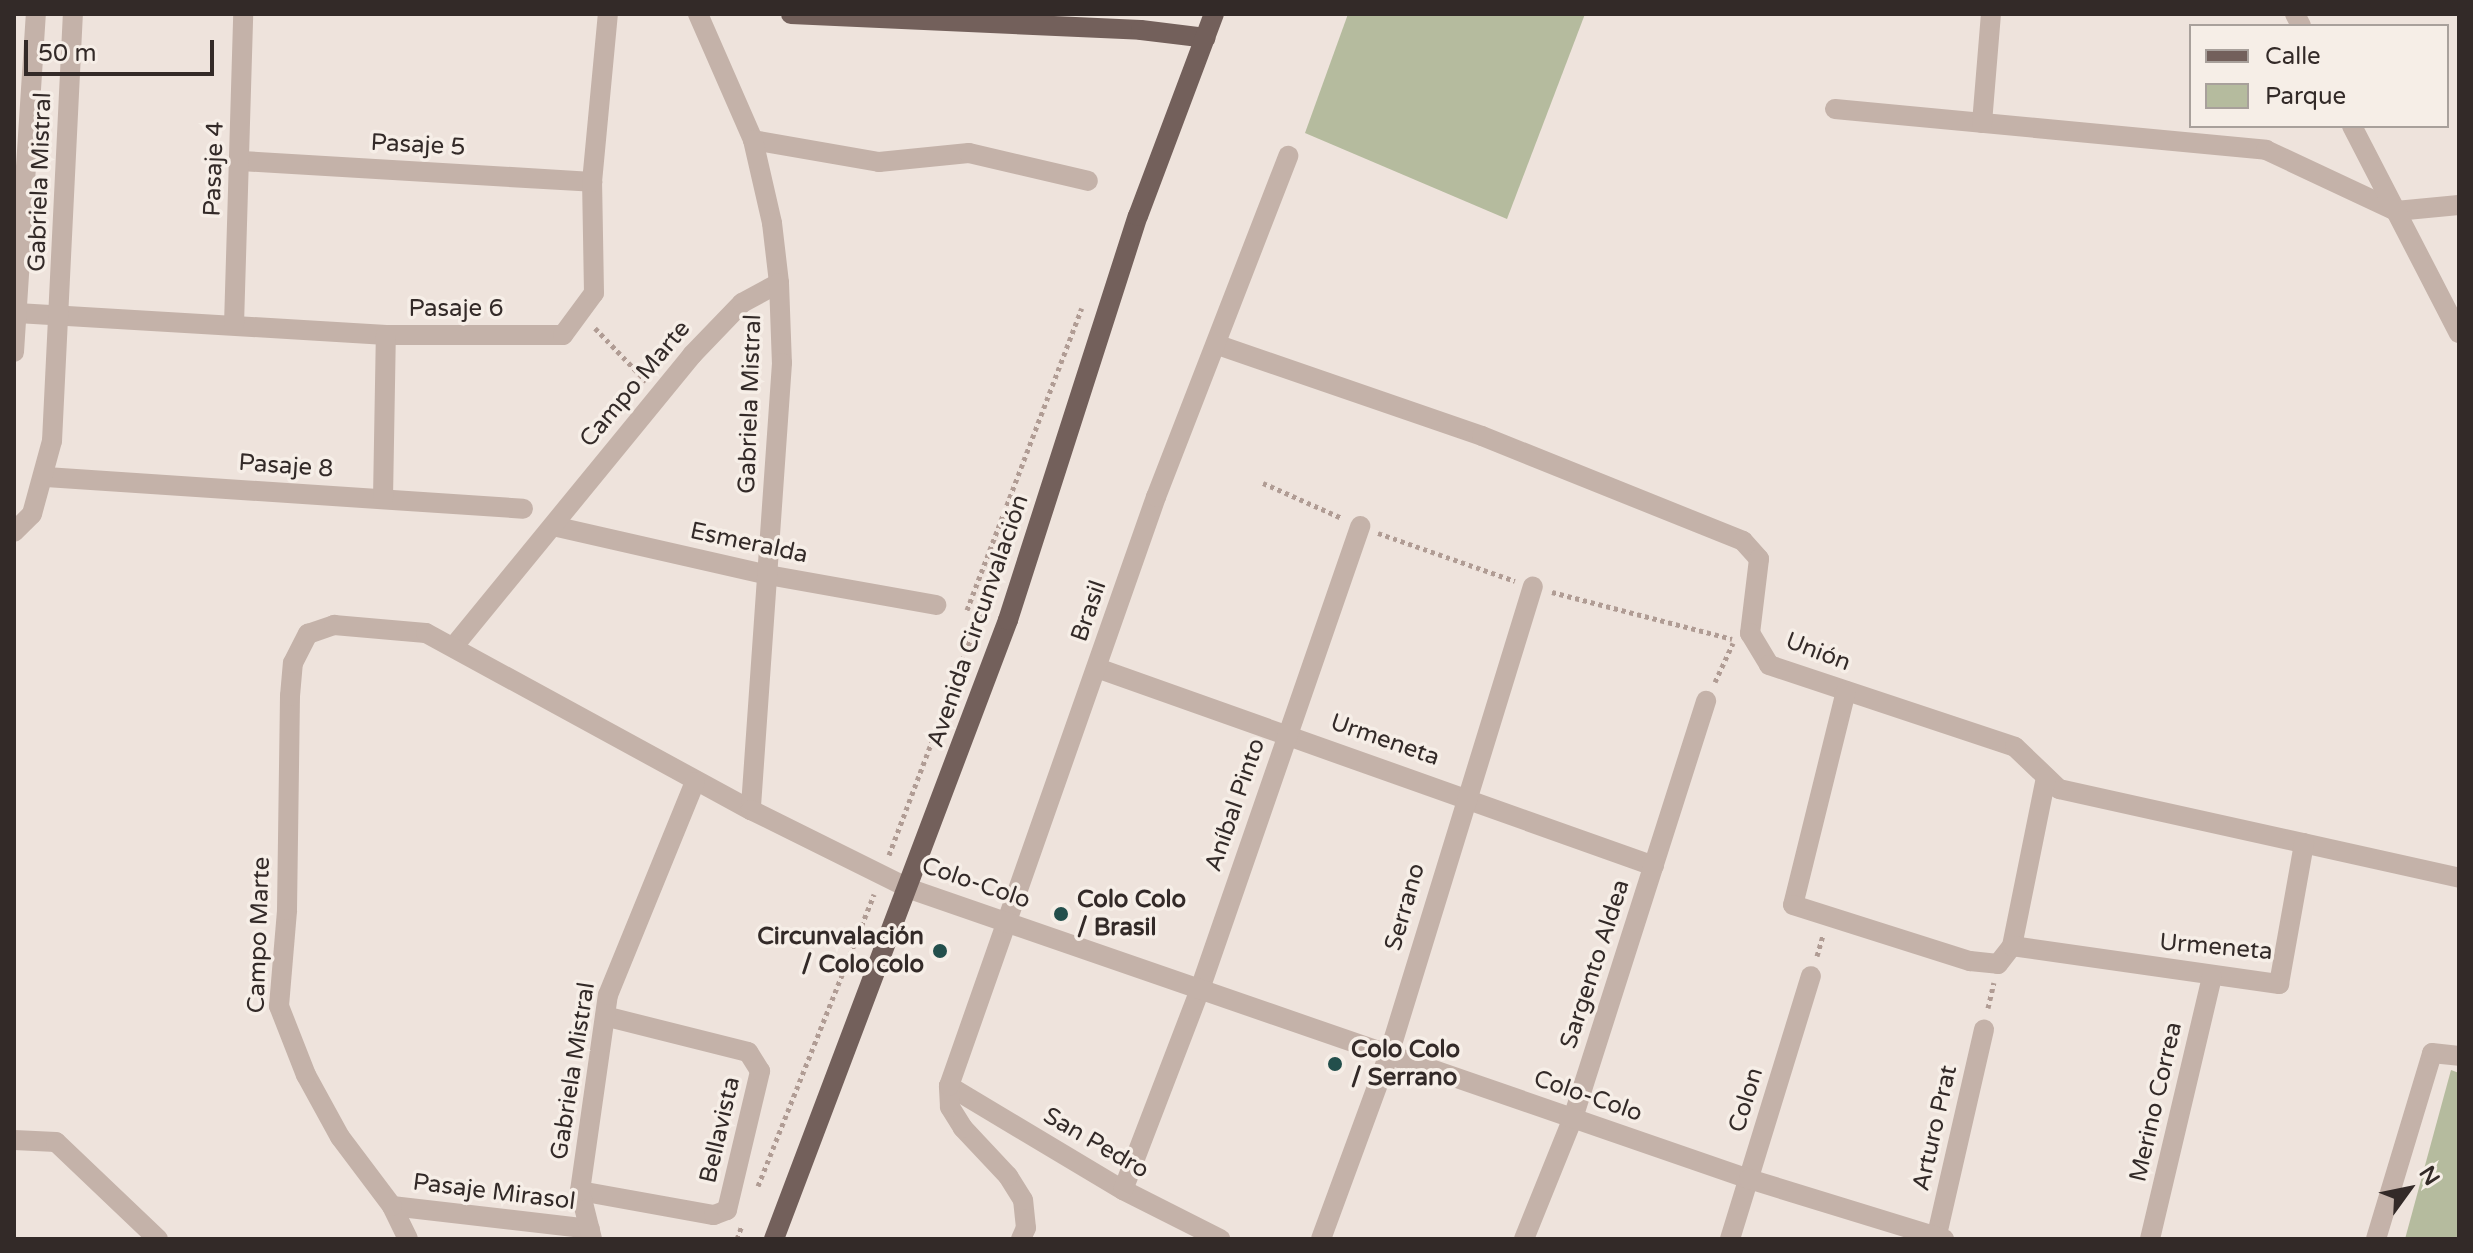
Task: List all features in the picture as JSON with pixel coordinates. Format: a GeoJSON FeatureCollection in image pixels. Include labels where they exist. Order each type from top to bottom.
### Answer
{"type":"FeatureCollection","features":[{"type":"Feature","properties":{"kind":"main road"},"geometry":{"type":"LineString","coordinates":[[791,14],[1141,30],[1206,38]]}},
{"type":"Feature","properties":{"kind":"main road","name":"Avenida Circunvalación"},"geometry":{"type":"LineString","coordinates":[[774,1239],[910,889],[1008,620],[1138,216],[1214,14]]}},
{"type":"Feature","properties":{"kind":"street","name":"Gabriela Mistral"},"geometry":{"type":"LineString","coordinates":[[14,352],[21,133],[36,14]]}},
{"type":"Feature","properties":{"kind":"street","name":"Gabriela Mistral"},"geometry":{"type":"LineString","coordinates":[[14,532],[32,514],[46,477],[60,315],[73,14]]}},
{"type":"Feature","properties":{"kind":"street","name":"Pasaje 4"},"geometry":{"type":"LineString","coordinates":[[234,325],[243,14]]}},
{"type":"Feature","properties":{"kind":"street"},"geometry":{"type":"LineString","coordinates":[[580,313],[594,293],[592,182],[608,14]]}},
{"type":"Feature","properties":{"kind":"street","name":"Gabriela Mistral"},"geometry":{"type":"LineString","coordinates":[[698,14],[753,140],[772,223],[779,283],[782,363],[751,810]]}},
{"type":"Feature","properties":{"kind":"street"},"geometry":{"type":"LineString","coordinates":[[1982,123],[1991,14]]}},
{"type":"Feature","properties":{"kind":"street"},"geometry":{"type":"LineString","coordinates":[[1835,109],[2266,150],[2396,211],[2459,205]]}},
{"type":"Feature","properties":{"kind":"street"},"geometry":{"type":"LineString","coordinates":[[2353,128],[2459,333]]}},
{"type":"Feature","properties":{"kind":"street"},"geometry":{"type":"LineString","coordinates":[[753,140],[879,162],[969,153],[1088,181]]}},
{"type":"Feature","properties":{"kind":"street","name":"Brasil"},"geometry":{"type":"LineString","coordinates":[[949,1086],[1009,923],[1156,497],[1218,345],[1288,156]]}},
{"type":"Feature","properties":{"kind":"street","name":"Pasaje 5"},"geometry":{"type":"LineString","coordinates":[[241,161],[592,182]]}},
{"type":"Feature","properties":{"kind":"street","name":"Campo Marte"},"geometry":{"type":"LineString","coordinates":[[454,646],[659,394],[729,315],[779,283]]}},
{"type":"Feature","properties":{"kind":"street","name":"Pasaje 6"},"geometry":{"type":"LineString","coordinates":[[17,313],[386,335],[563,335],[580,313]]}},
{"type":"Feature","properties":{"kind":"street"},"geometry":{"type":"LineString","coordinates":[[383,499],[386,335]]}},
{"type":"Feature","properties":{"kind":"street"},"geometry":{"type":"LineString","coordinates":[[1218,345],[1482,436],[1743,541],[1759,559],[1742,636]]}},
{"type":"Feature","properties":{"kind":"street","name":"Pasaje 8"},"geometry":{"type":"LineString","coordinates":[[46,477],[523,509]]}},
{"type":"Feature","properties":{"kind":"street","name":"Esmeralda"},"geometry":{"type":"LineString","coordinates":[[553,526],[768,575],[936,605]]}},
{"type":"Feature","properties":{"kind":"street","name":"Aníbal Pinto"},"geometry":{"type":"LineString","coordinates":[[1123,1190],[1200,989],[1360,526]]}},
{"type":"Feature","properties":{"kind":"street","name":"Serrano"},"geometry":{"type":"LineString","coordinates":[[1321,1239],[1389,1054],[1466,795],[1533,587]]}},
{"type":"Feature","properties":{"kind":"street","name":"Colo-Colo"},"geometry":{"type":"LineString","coordinates":[[299,646],[308,634],[334,625],[426,633],[695,782],[910,889],[1749,1179],[1939,1238]]}},
{"type":"Feature","properties":{"kind":"street","name":"Unión"},"geometry":{"type":"LineString","coordinates":[[1742,636],[1769,665],[2015,747],[2059,789],[2459,878]]}},
{"type":"Feature","properties":{"kind":"street","name":"Campo Marte"},"geometry":{"type":"LineString","coordinates":[[299,646],[290,696],[287,910],[279,1006],[300,1062],[340,1137],[392,1206],[408,1239]]}},
{"type":"Feature","properties":{"kind":"street","name":"Urmeneta"},"geometry":{"type":"LineString","coordinates":[[1097,668],[1466,795],[1654,866]]}},
{"type":"Feature","properties":{"kind":"street"},"geometry":{"type":"LineString","coordinates":[[1846,691],[1793,905],[1970,961],[1998,964],[2012,946],[2046,777]]}},
{"type":"Feature","properties":{"kind":"street","name":"Sargento Aldea"},"geometry":{"type":"LineString","coordinates":[[1524,1239],[1573,1118],[1706,701]]}},
{"type":"Feature","properties":{"kind":"street","name":"Gabriela Mistral"},"geometry":{"type":"LineString","coordinates":[[591,1234],[580,1191],[608,995],[652,878],[695,782]]}},
{"type":"Feature","properties":{"kind":"street","name":"Urmeneta"},"geometry":{"type":"LineString","coordinates":[[2012,946],[2212,977],[2279,984],[2304,843]]}},
{"type":"Feature","properties":{"kind":"street","name":"Colon"},"geometry":{"type":"LineString","coordinates":[[1730,1239],[1811,976]]}},
{"type":"Feature","properties":{"kind":"street","name":"Merino Correa"},"geometry":{"type":"LineString","coordinates":[[2150,1239],[2212,977]]}},
{"type":"Feature","properties":{"kind":"street","name":"Bellavista"},"geometry":{"type":"LineString","coordinates":[[605,1016],[748,1052],[757,1062],[760,1071],[738,1210]]}},
{"type":"Feature","properties":{"kind":"street","name":"Arturo Prat"},"geometry":{"type":"LineString","coordinates":[[1939,1238],[1984,1029]]}},
{"type":"Feature","properties":{"kind":"street"},"geometry":{"type":"LineString","coordinates":[[2376,1239],[2432,1053],[2459,1056]]}},
{"type":"Feature","properties":{"kind":"street"},"geometry":{"type":"LineString","coordinates":[[949,1086],[950,1107],[963,1128],[1008,1176],[1023,1200],[1026,1228],[1021,1239]]}},
{"type":"Feature","properties":{"kind":"street","name":"San Pedro"},"geometry":{"type":"LineString","coordinates":[[949,1086],[1123,1190],[1220,1239]]}},
{"type":"Feature","properties":{"kind":"street"},"geometry":{"type":"LineString","coordinates":[[14,1140],[56,1142],[158,1239]]}},
{"type":"Feature","properties":{"kind":"street","name":"Pasaje Mirasol"},"geometry":{"type":"LineString","coordinates":[[580,1191],[714,1215],[738,1210]]}},
{"type":"Feature","properties":{"kind":"street","name":"Pasaje Mirasol"},"geometry":{"type":"LineString","coordinates":[[392,1206],[591,1234]]}},
{"type":"Feature","properties":{"kind":"path"},"geometry":{"type":"LineString","coordinates":[[967,610],[1088,293]]}},
{"type":"Feature","properties":{"kind":"path"},"geometry":{"type":"LineString","coordinates":[[1078,347],[1093,302]]}},
{"type":"Feature","properties":{"kind":"path"},"geometry":{"type":"LineString","coordinates":[[580,313],[659,394]]}},
{"type":"Feature","properties":{"kind":"path"},"geometry":{"type":"LineString","coordinates":[[1263,483],[1360,526],[1533,587],[1742,636],[1706,701]]}},
{"type":"Feature","properties":{"kind":"path"},"geometry":{"type":"LineString","coordinates":[[754,1195],[882,874],[1009,539]]}},
{"type":"Feature","properties":{"kind":"path"},"geometry":{"type":"LineString","coordinates":[[1811,976],[1829,914]]}},
{"type":"Feature","properties":{"kind":"path"},"geometry":{"type":"LineString","coordinates":[[1984,1029],[1998,964]]}},
{"type":"Feature","properties":{"kind":"path"},"geometry":{"type":"LineString","coordinates":[[737,1239],[738,1210]]}},
{"type":"Feature","properties":{"kind":"green space"},"geometry":{"type":"Polygon","coordinates":[[[1348,14],[1585,14],[1507,219],[1305,133],[1348,14]]]}},
{"type":"Feature","properties":{"kind":"green space"},"geometry":{"type":"Polygon","coordinates":[[[2451,1070],[2459,1073],[2459,1239],[2405,1239],[2451,1070]]]}},
{"type":"Feature","properties":{"kind":"place","name":"Colo Colo / Brasil"},"geometry":{"type":"Point","coordinates":[1061,914]}},
{"type":"Feature","properties":{"kind":"place","name":"Circunvalación / Colo colo"},"geometry":{"type":"Point","coordinates":[940,951]}},
{"type":"Feature","properties":{"kind":"place","name":"Colo Colo / Serrano"},"geometry":{"type":"Point","coordinates":[1335,1064]}}]}
